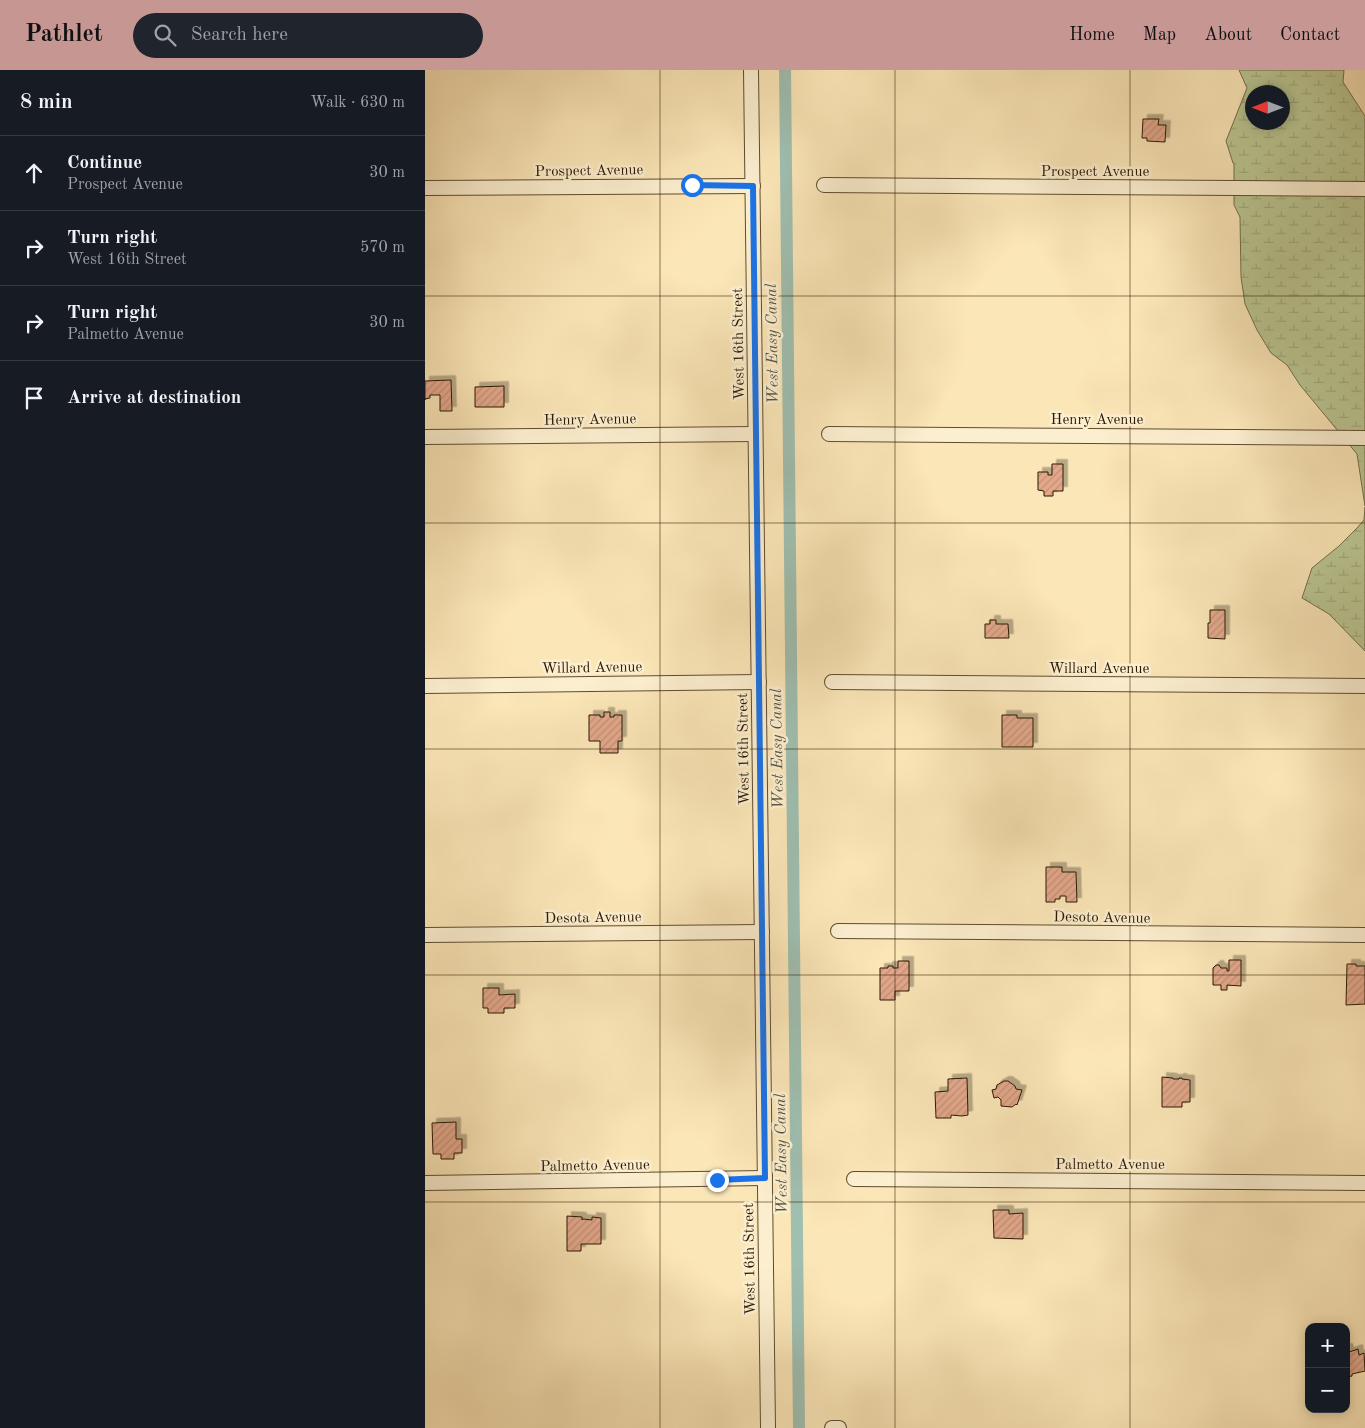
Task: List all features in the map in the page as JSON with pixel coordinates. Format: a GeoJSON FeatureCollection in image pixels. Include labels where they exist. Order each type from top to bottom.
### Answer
{"type":"FeatureCollection","features":[{"type":"Feature","properties":{"kind":"street","name":"West 16th Street"},"geometry":{"type":"LineString","coordinates":[[751,70],[768,1428]]}},
{"type":"Feature","properties":{"kind":"street","name":"Prospect Avenue"},"geometry":{"type":"LineString","coordinates":[[824,185],[1365,189]]}},
{"type":"Feature","properties":{"kind":"street","name":"Prospect Avenue"},"geometry":{"type":"LineString","coordinates":[[425,188],[753,186]]}},
{"type":"Feature","properties":{"kind":"street","name":"Henry Avenue"},"geometry":{"type":"LineString","coordinates":[[425,437],[755,434]]}},
{"type":"Feature","properties":{"kind":"street","name":"Henry Avenue"},"geometry":{"type":"LineString","coordinates":[[829,434],[1365,438]]}},
{"type":"Feature","properties":{"kind":"street","name":"Willard Avenue"},"geometry":{"type":"LineString","coordinates":[[425,686],[759,682]]}},
{"type":"Feature","properties":{"kind":"street","name":"Willard Avenue"},"geometry":{"type":"LineString","coordinates":[[832,682],[1365,686]]}},
{"type":"Feature","properties":{"kind":"street","name":"Desoto Avenue"},"geometry":{"type":"LineString","coordinates":[[838,931],[1365,935]]}},
{"type":"Feature","properties":{"kind":"street","name":"Desota Avenue"},"geometry":{"type":"LineString","coordinates":[[425,935],[762,932]]}},
{"type":"Feature","properties":{"kind":"street","name":"Palmetto Avenue"},"geometry":{"type":"LineString","coordinates":[[425,1182],[765,1178]]}},
{"type":"Feature","properties":{"kind":"street","name":"Palmetto Avenue"},"geometry":{"type":"LineString","coordinates":[[854,1179],[1365,1182]]}},
{"type":"Feature","properties":{"kind":"street"},"geometry":{"type":"LineString","coordinates":[[832,1428],[839,1428]]}},
{"type":"Feature","properties":{"kind":"green space"},"geometry":{"type":"Polygon","coordinates":[[[1239,70],[1344,70],[1343,82],[1365,116],[1365,506],[1357,454],[1300,385],[1287,365],[1271,353],[1257,330],[1245,304],[1241,277],[1240,217],[1234,205],[1234,164],[1226,141],[1245,93],[1245,130],[1290,130],[1290,85],[1246,85],[1239,70]]]}},
{"type":"Feature","properties":{"kind":"green space"},"geometry":{"type":"Polygon","coordinates":[[[1365,507],[1365,651],[1329,614],[1302,598],[1312,568],[1339,546],[1364,520],[1365,507]]]}},
{"type":"Feature","properties":{"kind":"building"},"geometry":{"type":"Polygon","coordinates":[[[1143,119],[1159,119],[1158,125],[1166,125],[1165,142],[1147,141],[1147,138],[1142,138],[1143,119]]]}},
{"type":"Feature","properties":{"kind":"building"},"geometry":{"type":"Polygon","coordinates":[[[451,380],[452,411],[440,411],[440,395],[430,395],[430,398],[425,399],[425,381],[451,380]]]}},
{"type":"Feature","properties":{"kind":"building"},"geometry":{"type":"Polygon","coordinates":[[[504,386],[504,407],[475,407],[475,387],[504,386]]]}},
{"type":"Feature","properties":{"kind":"building"},"geometry":{"type":"Polygon","coordinates":[[[1052,464],[1063,464],[1063,491],[1053,491],[1053,496],[1044,496],[1044,491],[1038,490],[1038,472],[1048,472],[1048,475],[1052,475],[1052,464]]]}},
{"type":"Feature","properties":{"kind":"building"},"geometry":{"type":"Polygon","coordinates":[[[1210,610],[1225,610],[1225,639],[1208,638],[1210,610]]]}},
{"type":"Feature","properties":{"kind":"building"},"geometry":{"type":"Polygon","coordinates":[[[990,620],[996,620],[996,624],[1008,624],[1009,638],[985,638],[985,624],[990,624],[990,620]]]}},
{"type":"Feature","properties":{"kind":"building"},"geometry":{"type":"Polygon","coordinates":[[[604,712],[610,712],[610,717],[622,715],[622,741],[618,741],[618,753],[600,753],[600,741],[589,741],[589,715],[604,717],[604,712]]]}},
{"type":"Feature","properties":{"kind":"building"},"geometry":{"type":"Polygon","coordinates":[[[1002,715],[1017,715],[1017,718],[1033,718],[1033,747],[1002,747],[1002,715]]]}},
{"type":"Feature","properties":{"kind":"building"},"geometry":{"type":"Polygon","coordinates":[[[1046,867],[1062,867],[1062,872],[1076,872],[1077,902],[1066,902],[1066,896],[1060,896],[1060,899],[1055,899],[1055,902],[1046,902],[1046,867]]]}},
{"type":"Feature","properties":{"kind":"building"},"geometry":{"type":"Polygon","coordinates":[[[1229,960],[1241,960],[1241,986],[1227,985],[1227,990],[1221,990],[1221,985],[1213,985],[1213,968],[1219,965],[1221,968],[1227,968],[1227,971],[1229,971],[1229,960]]]}},
{"type":"Feature","properties":{"kind":"building"},"geometry":{"type":"Polygon","coordinates":[[[898,961],[909,961],[909,991],[895,991],[895,1000],[880,1000],[880,968],[893,966],[893,968],[898,968],[898,961]]]}},
{"type":"Feature","properties":{"kind":"building"},"geometry":{"type":"Polygon","coordinates":[[[1347,964],[1365,966],[1365,1004],[1346,1005],[1347,964]]]}},
{"type":"Feature","properties":{"kind":"building"},"geometry":{"type":"Polygon","coordinates":[[[483,988],[499,988],[499,995],[515,994],[515,1008],[504,1008],[504,1013],[488,1013],[488,1008],[483,1008],[483,988]]]}},
{"type":"Feature","properties":{"kind":"building"},"geometry":{"type":"Polygon","coordinates":[[[1162,1077],[1190,1080],[1190,1102],[1182,1102],[1182,1107],[1162,1107],[1162,1077]]]}},
{"type":"Feature","properties":{"kind":"building"},"geometry":{"type":"Polygon","coordinates":[[[967,1078],[968,1115],[951,1115],[951,1118],[936,1118],[935,1092],[948,1091],[948,1079],[967,1078]]]}},
{"type":"Feature","properties":{"kind":"building"},"geometry":{"type":"Polygon","coordinates":[[[1008,1081],[1016,1089],[1022,1090],[1017,1105],[1012,1107],[1001,1106],[1001,1100],[998,1097],[994,1098],[992,1090],[996,1089],[997,1085],[1008,1081]]]}},
{"type":"Feature","properties":{"kind":"building"},"geometry":{"type":"Polygon","coordinates":[[[456,1122],[456,1139],[462,1139],[462,1153],[454,1153],[454,1159],[441,1159],[441,1154],[433,1154],[432,1123],[456,1122]]]}},
{"type":"Feature","properties":{"kind":"building"},"geometry":{"type":"Polygon","coordinates":[[[993,1210],[1009,1210],[1009,1214],[1023,1213],[1023,1239],[994,1238],[993,1210]]]}},
{"type":"Feature","properties":{"kind":"building"},"geometry":{"type":"Polygon","coordinates":[[[567,1216],[582,1217],[582,1220],[592,1220],[592,1217],[601,1218],[601,1244],[581,1244],[581,1251],[567,1251],[567,1216]]]}},
{"type":"Feature","properties":{"kind":"building"},"geometry":{"type":"Polygon","coordinates":[[[1358,1349],[1359,1355],[1364,1353],[1365,1371],[1352,1374],[1350,1376],[1350,1352],[1358,1349]]]}},
{"type":"Feature","properties":{"kind":"waterway","name":"West Easy Canal"},"geometry":{"type":"LineString","coordinates":[[785,70],[799,1428]]}},
{"type":"Feature","properties":{"kind":"route"},"geometry":{"type":"LineString","coordinates":[[692,185],[753,186],[765,1178],[717,1180]]}}]}
